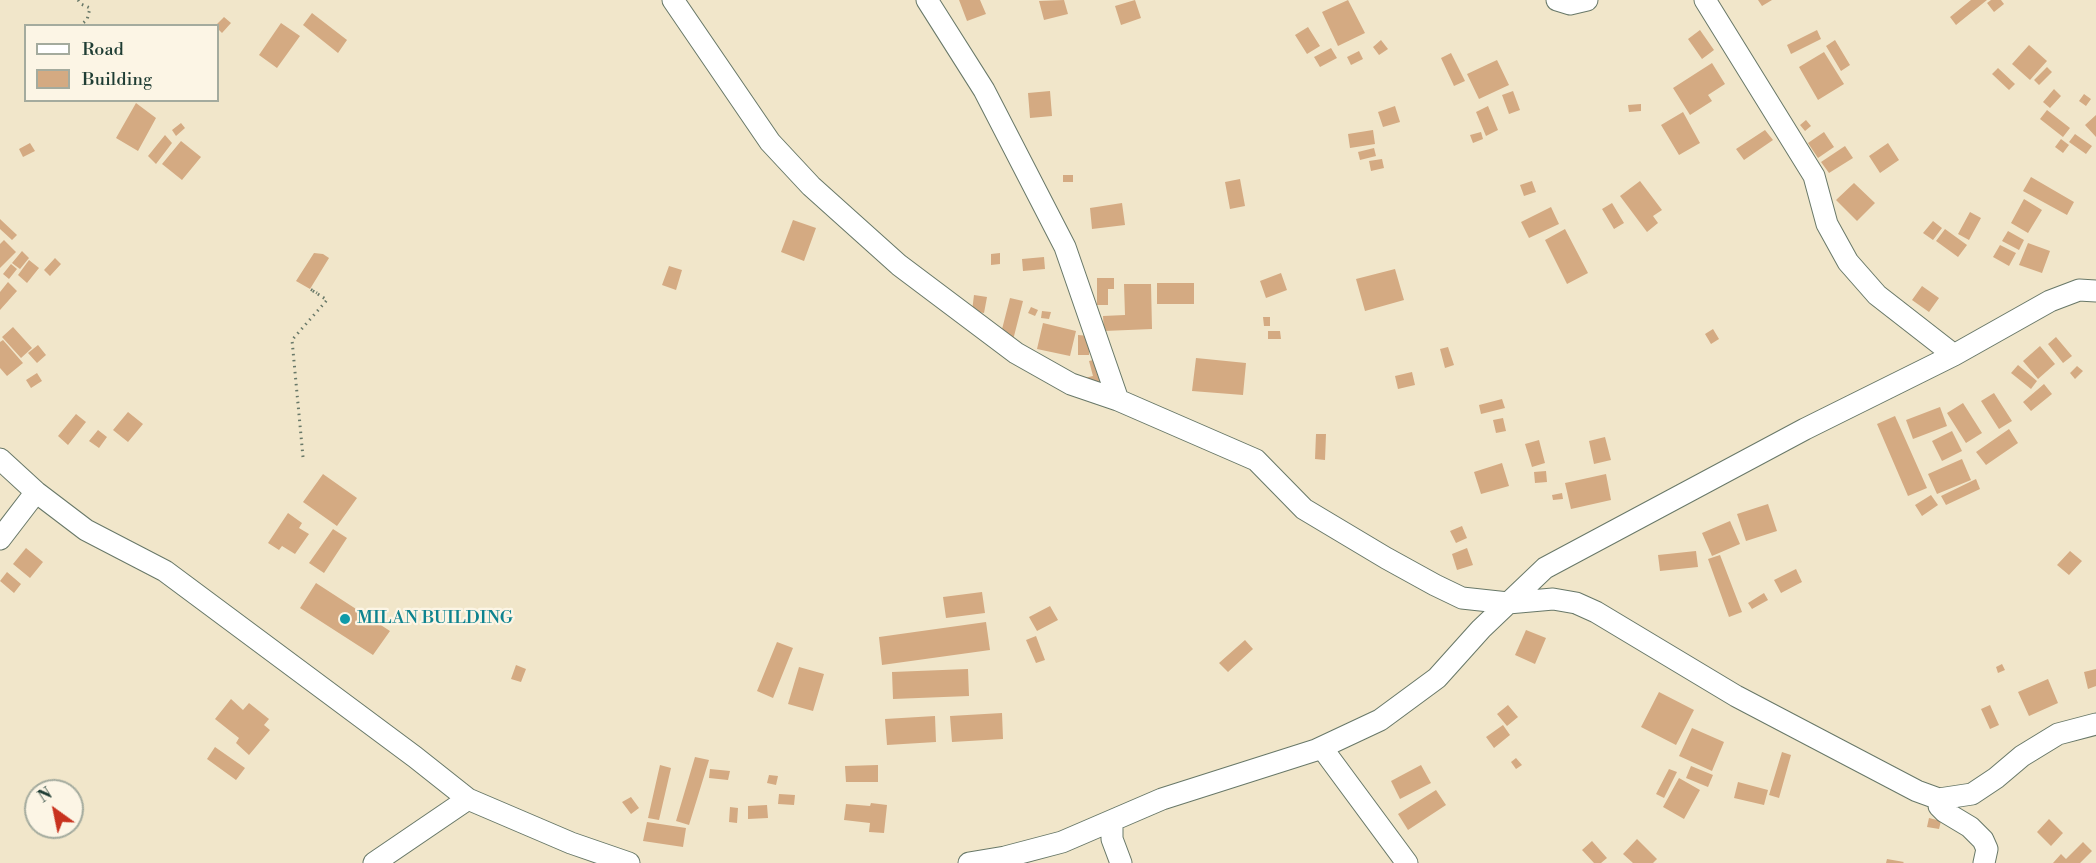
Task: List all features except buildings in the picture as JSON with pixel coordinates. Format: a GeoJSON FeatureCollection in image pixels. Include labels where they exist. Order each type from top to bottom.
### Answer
{"type":"FeatureCollection","features":[{"type":"Feature","properties":{"kind":"street"},"geometry":{"type":"LineString","coordinates":[[673,0],[771,142],[811,186],[899,265],[1016,353],[1071,384],[1118,400],[1256,460],[1304,509],[1435,585],[1462,598],[1508,603],[1553,599],[1576,603],[1596,612],[1736,696],[1917,791],[1939,799],[1972,794],[2022,756],[2058,734],[2096,724]]}},
{"type":"Feature","properties":{"kind":"street"},"geometry":{"type":"LineString","coordinates":[[927,0],[984,90],[1065,248],[1118,400]]}},
{"type":"Feature","properties":{"kind":"street"},"geometry":{"type":"LineString","coordinates":[[1557,0],[1570,4],[1587,0]]}},
{"type":"Feature","properties":{"kind":"street"},"geometry":{"type":"LineString","coordinates":[[1705,0],[1814,176],[1827,224],[1848,262],[1877,295],[1954,355]]}},
{"type":"Feature","properties":{"kind":"street"},"geometry":{"type":"LineString","coordinates":[[969,863],[1062,842],[1162,800],[1322,747],[1380,720],[1437,678],[1481,629],[1545,568],[1805,429],[1954,355],[2050,301],[2079,290],[2096,291]]}},
{"type":"Feature","properties":{"kind":"street"},"geometry":{"type":"LineString","coordinates":[[0,459],[36,492],[86,530],[165,571],[468,799],[571,843],[629,863]]}},
{"type":"Feature","properties":{"kind":"street"},"geometry":{"type":"LineString","coordinates":[[0,539],[36,492]]}},
{"type":"Feature","properties":{"kind":"street"},"geometry":{"type":"LineString","coordinates":[[1322,747],[1407,863]]}},
{"type":"Feature","properties":{"kind":"street"},"geometry":{"type":"LineString","coordinates":[[374,863],[468,799]]}},
{"type":"Feature","properties":{"kind":"street"},"geometry":{"type":"LineString","coordinates":[[1939,799],[1939,806],[1945,812],[1970,827],[1983,840],[1987,849],[1984,863]]}},
{"type":"Feature","properties":{"kind":"street"},"geometry":{"type":"LineString","coordinates":[[1112,821],[1112,838],[1121,863]]}},
{"type":"Feature","properties":{"kind":"path"},"geometry":{"type":"LineString","coordinates":[[78,0],[90,8],[87,20],[82,24]]}},
{"type":"Feature","properties":{"kind":"path"},"geometry":{"type":"LineString","coordinates":[[303,458],[292,340],[327,300],[310,289],[317,293]]}},
{"type":"Feature","properties":{"kind":"place","name":"MILAN BUILDING"},"geometry":{"type":"Point","coordinates":[345,619]}}]}
